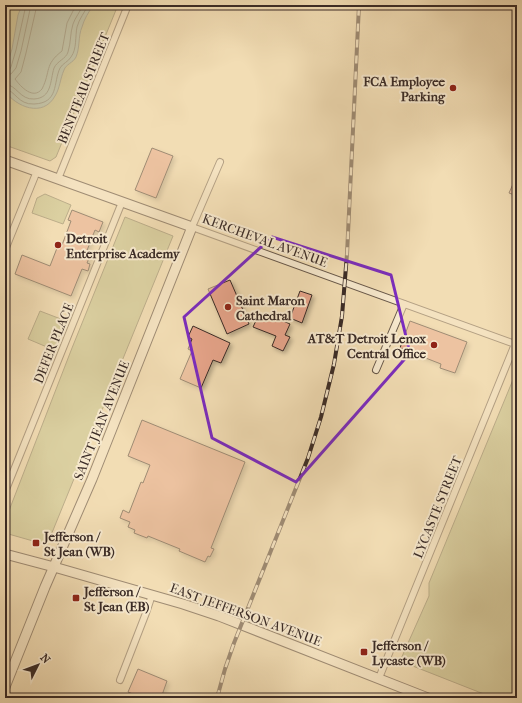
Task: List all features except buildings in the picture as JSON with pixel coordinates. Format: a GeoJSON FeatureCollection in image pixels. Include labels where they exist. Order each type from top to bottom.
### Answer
{"type":"FeatureCollection","features":[{"type":"Feature","properties":{"kind":"street","name":"BENITEAU STREET"},"geometry":{"type":"LineString","coordinates":[[58,179],[128,5]]}},
{"type":"Feature","properties":{"kind":"street","name":"KERCHEVAL AVENUE"},"geometry":{"type":"LineString","coordinates":[[5,160],[515,344]]}},
{"type":"Feature","properties":{"kind":"street","name":"SAINT JEAN AVENUE"},"geometry":{"type":"LineString","coordinates":[[5,687],[35,610],[92,479],[192,227],[220,162]]}},
{"type":"Feature","properties":{"kind":"street"},"geometry":{"type":"LineString","coordinates":[[5,250],[37,171]]}},
{"type":"Feature","properties":{"kind":"street","name":"DEFER PLACE"},"geometry":{"type":"LineString","coordinates":[[5,492],[122,202]]}},
{"type":"Feature","properties":{"kind":"street"},"geometry":{"type":"LineString","coordinates":[[376,370],[404,304]]}},
{"type":"Feature","properties":{"kind":"street","name":"LYCASTE STREET"},"geometry":{"type":"LineString","coordinates":[[379,678],[515,344]]}},
{"type":"Feature","properties":{"kind":"street","name":"EAST JEFFERSON AVENUE"},"geometry":{"type":"LineString","coordinates":[[5,554],[152,595],[219,616],[428,698]]}},
{"type":"Feature","properties":{"kind":"street"},"geometry":{"type":"LineString","coordinates":[[120,680],[152,595]]}},
{"type":"Feature","properties":{"kind":"highlighted area"},"geometry":{"type":"Polygon","coordinates":[[[272,237],[391,275],[410,353],[296,482],[212,438],[184,317],[272,237]]]}},
{"type":"Feature","properties":{"kind":"green space"},"geometry":{"type":"Polygon","coordinates":[[[5,5],[118,5],[56,157],[50,161],[5,145],[5,5]]]}},
{"type":"Feature","properties":{"kind":"green space"},"geometry":{"type":"Polygon","coordinates":[[[45,194],[71,205],[63,224],[32,213],[37,198],[45,194]]]}},
{"type":"Feature","properties":{"kind":"green space"},"geometry":{"type":"Polygon","coordinates":[[[125,217],[173,236],[47,545],[5,533],[5,521],[125,217]]]}},
{"type":"Feature","properties":{"kind":"green space"},"geometry":{"type":"Polygon","coordinates":[[[40,311],[66,321],[54,350],[28,339],[40,311]]]}},
{"type":"Feature","properties":{"kind":"green space"},"geometry":{"type":"Polygon","coordinates":[[[517,370],[517,698],[494,698],[400,661],[429,596],[429,583],[517,370]]]}},
{"type":"Feature","properties":{"kind":"water"},"geometry":{"type":"Polygon","coordinates":[[[22,5],[93,5],[85,18],[76,57],[65,68],[57,93],[50,103],[44,107],[30,108],[22,105],[16,102],[5,91],[5,72],[12,49],[18,15],[22,5]]]}},
{"type":"Feature","properties":{"kind":"railway"},"geometry":{"type":"LineString","coordinates":[[217,698],[234,643],[308,458],[321,417],[334,364],[342,316],[347,254],[359,5]]}},
{"type":"Feature","properties":{"kind":"place","name":"FCA Employee Parking"},"geometry":{"type":"Point","coordinates":[453,88]}},
{"type":"Feature","properties":{"kind":"place","name":"Detroit Enterprise Academy"},"geometry":{"type":"Point","coordinates":[58,245]}},
{"type":"Feature","properties":{"kind":"place","name":"Saint Maron Cathedral"},"geometry":{"type":"Point","coordinates":[228,307]}},
{"type":"Feature","properties":{"kind":"place","name":"AT&T Detroit Lenox Central Office"},"geometry":{"type":"Point","coordinates":[434,345]}},
{"type":"Feature","properties":{"kind":"place","name":"Jefferson / St Jean (WB)"},"geometry":{"type":"Point","coordinates":[36,543]}},
{"type":"Feature","properties":{"kind":"place","name":"Jefferson / St Jean (EB)"},"geometry":{"type":"Point","coordinates":[76,598]}},
{"type":"Feature","properties":{"kind":"place","name":"Jefferson / Lycaste (WB)"},"geometry":{"type":"Point","coordinates":[364,652]}}]}
